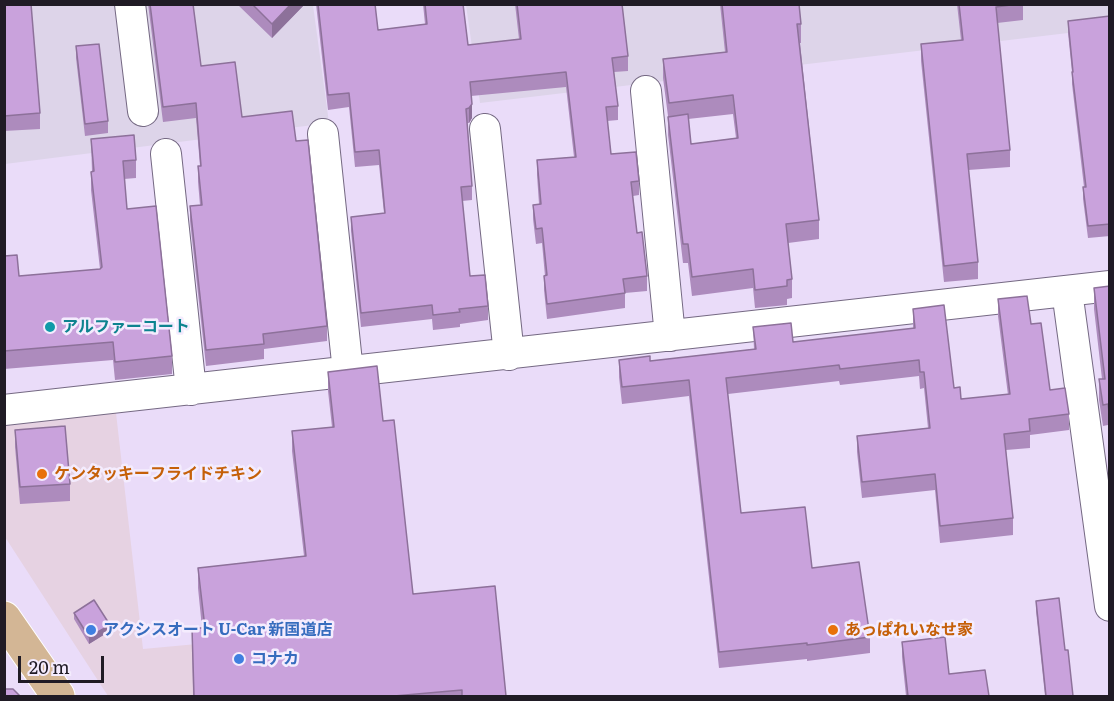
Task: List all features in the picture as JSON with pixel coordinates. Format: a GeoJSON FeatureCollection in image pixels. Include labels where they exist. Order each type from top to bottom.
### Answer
{"type":"FeatureCollection","features":[{"type":"Feature","properties":{"kind":"main road"},"geometry":{"type":"LineString","coordinates":[[4,618],[58,696]]}},
{"type":"Feature","properties":{"kind":"street"},"geometry":{"type":"LineString","coordinates":[[130,4],[143,111]]}},
{"type":"Feature","properties":{"kind":"street"},"geometry":{"type":"LineString","coordinates":[[646,90],[670,336]]}},
{"type":"Feature","properties":{"kind":"street"},"geometry":{"type":"LineString","coordinates":[[485,129],[509,355]]}},
{"type":"Feature","properties":{"kind":"street"},"geometry":{"type":"LineString","coordinates":[[323,134],[348,372]]}},
{"type":"Feature","properties":{"kind":"street"},"geometry":{"type":"LineString","coordinates":[[166,154],[191,390]]}},
{"type":"Feature","properties":{"kind":"street"},"geometry":{"type":"LineString","coordinates":[[4,410],[1110,286]]}},
{"type":"Feature","properties":{"kind":"street"},"geometry":{"type":"LineString","coordinates":[[1067,291],[1110,606]]}},
{"type":"Feature","properties":{"kind":"shaded area"},"geometry":{"type":"Polygon","coordinates":[[[1109,4],[1110,28],[480,103],[466,5],[1109,4]]]}},
{"type":"Feature","properties":{"kind":"shaded area"},"geometry":{"type":"Polygon","coordinates":[[[4,5],[313,5],[329,123],[5,164],[4,5]]]}},
{"type":"Feature","properties":{"kind":"shaded area"},"geometry":{"type":"Polygon","coordinates":[[[116,413],[143,649],[305,634],[310,696],[108,696],[5,537],[4,426],[116,413]]]}},
{"type":"Feature","properties":{"kind":"building"},"geometry":{"type":"Polygon","coordinates":[[[4,4],[31,4],[40,113],[4,116],[4,4]]]}},
{"type":"Feature","properties":{"kind":"building"},"geometry":{"type":"Polygon","coordinates":[[[150,4],[193,4],[201,66],[235,62],[242,117],[292,111],[296,141],[308,140],[327,326],[263,334],[264,344],[206,350],[190,206],[202,205],[196,103],[163,107],[150,4]]]}},
{"type":"Feature","properties":{"kind":"building"},"geometry":{"type":"Polygon","coordinates":[[[252,4],[291,4],[272,24],[252,4]]]}},
{"type":"Feature","properties":{"kind":"building"},"geometry":{"type":"Polygon","coordinates":[[[318,4],[375,4],[378,30],[427,24],[425,4],[463,4],[468,45],[521,39],[517,4],[622,4],[628,56],[612,58],[618,106],[606,107],[611,154],[636,152],[639,181],[631,182],[637,233],[642,232],[647,276],[623,279],[625,293],[547,304],[544,276],[547,275],[542,228],[536,229],[533,205],[541,204],[537,160],[576,157],[566,72],[470,82],[472,104],[466,109],[472,186],[461,187],[470,276],[485,275],[488,306],[433,315],[432,305],[361,313],[351,217],[385,213],[379,150],[355,152],[349,93],[328,95],[318,4]]]}},
{"type":"Feature","properties":{"kind":"building"},"geometry":{"type":"Polygon","coordinates":[[[722,4],[799,4],[801,24],[797,24],[819,220],[786,224],[792,279],[787,280],[787,286],[755,290],[753,269],[692,277],[688,244],[683,244],[668,117],[688,114],[691,144],[738,138],[733,95],[669,103],[663,59],[727,52],[722,4]]]}},
{"type":"Feature","properties":{"kind":"building"},"geometry":{"type":"Polygon","coordinates":[[[959,4],[1018,4],[996,7],[1010,150],[967,154],[978,262],[944,266],[921,44],[963,40],[959,4]]]}},
{"type":"Feature","properties":{"kind":"building"},"geometry":{"type":"Polygon","coordinates":[[[1110,16],[1110,224],[1088,226],[1068,21],[1110,16]]]}},
{"type":"Feature","properties":{"kind":"building"},"geometry":{"type":"Polygon","coordinates":[[[99,44],[108,121],[85,124],[76,46],[99,44]]]}},
{"type":"Feature","properties":{"kind":"building"},"geometry":{"type":"Polygon","coordinates":[[[134,135],[136,160],[123,161],[127,209],[156,206],[172,356],[115,362],[113,342],[4,351],[4,256],[17,255],[19,276],[100,269],[102,267],[91,172],[94,171],[91,139],[134,135]]]}},
{"type":"Feature","properties":{"kind":"building"},"geometry":{"type":"Polygon","coordinates":[[[1110,286],[1110,421],[1108,404],[1103,405],[1099,379],[1105,379],[1094,288],[1110,286]]]}},
{"type":"Feature","properties":{"kind":"building"},"geometry":{"type":"Polygon","coordinates":[[[1027,296],[1031,324],[1041,323],[1050,390],[1065,388],[1069,414],[1029,419],[1030,431],[1004,434],[1013,518],[940,526],[935,474],[862,482],[857,436],[930,428],[924,372],[920,372],[919,360],[840,369],[839,365],[726,378],[741,513],[805,507],[812,568],[859,562],[870,637],[719,652],[689,380],[622,387],[619,360],[650,356],[650,361],[756,349],[753,327],[791,323],[793,342],[915,328],[913,309],[944,305],[954,388],[960,387],[961,399],[1010,394],[998,299],[1027,296]]]}},
{"type":"Feature","properties":{"kind":"building"},"geometry":{"type":"Polygon","coordinates":[[[377,366],[383,421],[394,420],[413,594],[495,586],[506,696],[462,696],[462,690],[394,696],[194,696],[192,628],[205,628],[198,568],[306,556],[292,431],[334,427],[328,372],[377,366]]]}},
{"type":"Feature","properties":{"kind":"building","name":"ケンタッキーフライドチキン"},"geometry":{"type":"Polygon","coordinates":[[[65,426],[70,484],[20,487],[15,430],[65,426]]]}},
{"type":"Feature","properties":{"kind":"building"},"geometry":{"type":"Polygon","coordinates":[[[1059,598],[1073,696],[1046,696],[1036,601],[1059,598]]]}},
{"type":"Feature","properties":{"kind":"building"},"geometry":{"type":"Polygon","coordinates":[[[94,600],[110,625],[89,637],[74,613],[94,600]]]}},
{"type":"Feature","properties":{"kind":"building"},"geometry":{"type":"Polygon","coordinates":[[[945,637],[949,674],[985,670],[989,696],[908,696],[902,642],[945,637]]]}},
{"type":"Feature","properties":{"kind":"building"},"geometry":{"type":"Polygon","coordinates":[[[4,689],[13,689],[20,696],[4,696],[4,689]]]}},
{"type":"Feature","properties":{"kind":"place","name":"アルファーコート"},"geometry":{"type":"Point","coordinates":[50,327]}},
{"type":"Feature","properties":{"kind":"place","name":"ケンタッキーフライドチキン"},"geometry":{"type":"Point","coordinates":[42,474]}},
{"type":"Feature","properties":{"kind":"place","name":"アクシスオート U-Car 新国道店"},"geometry":{"type":"Point","coordinates":[91,630]}},
{"type":"Feature","properties":{"kind":"place","name":"あっぱれいなせ家"},"geometry":{"type":"Point","coordinates":[833,630]}},
{"type":"Feature","properties":{"kind":"place","name":"コナカ"},"geometry":{"type":"Point","coordinates":[239,659]}}]}
